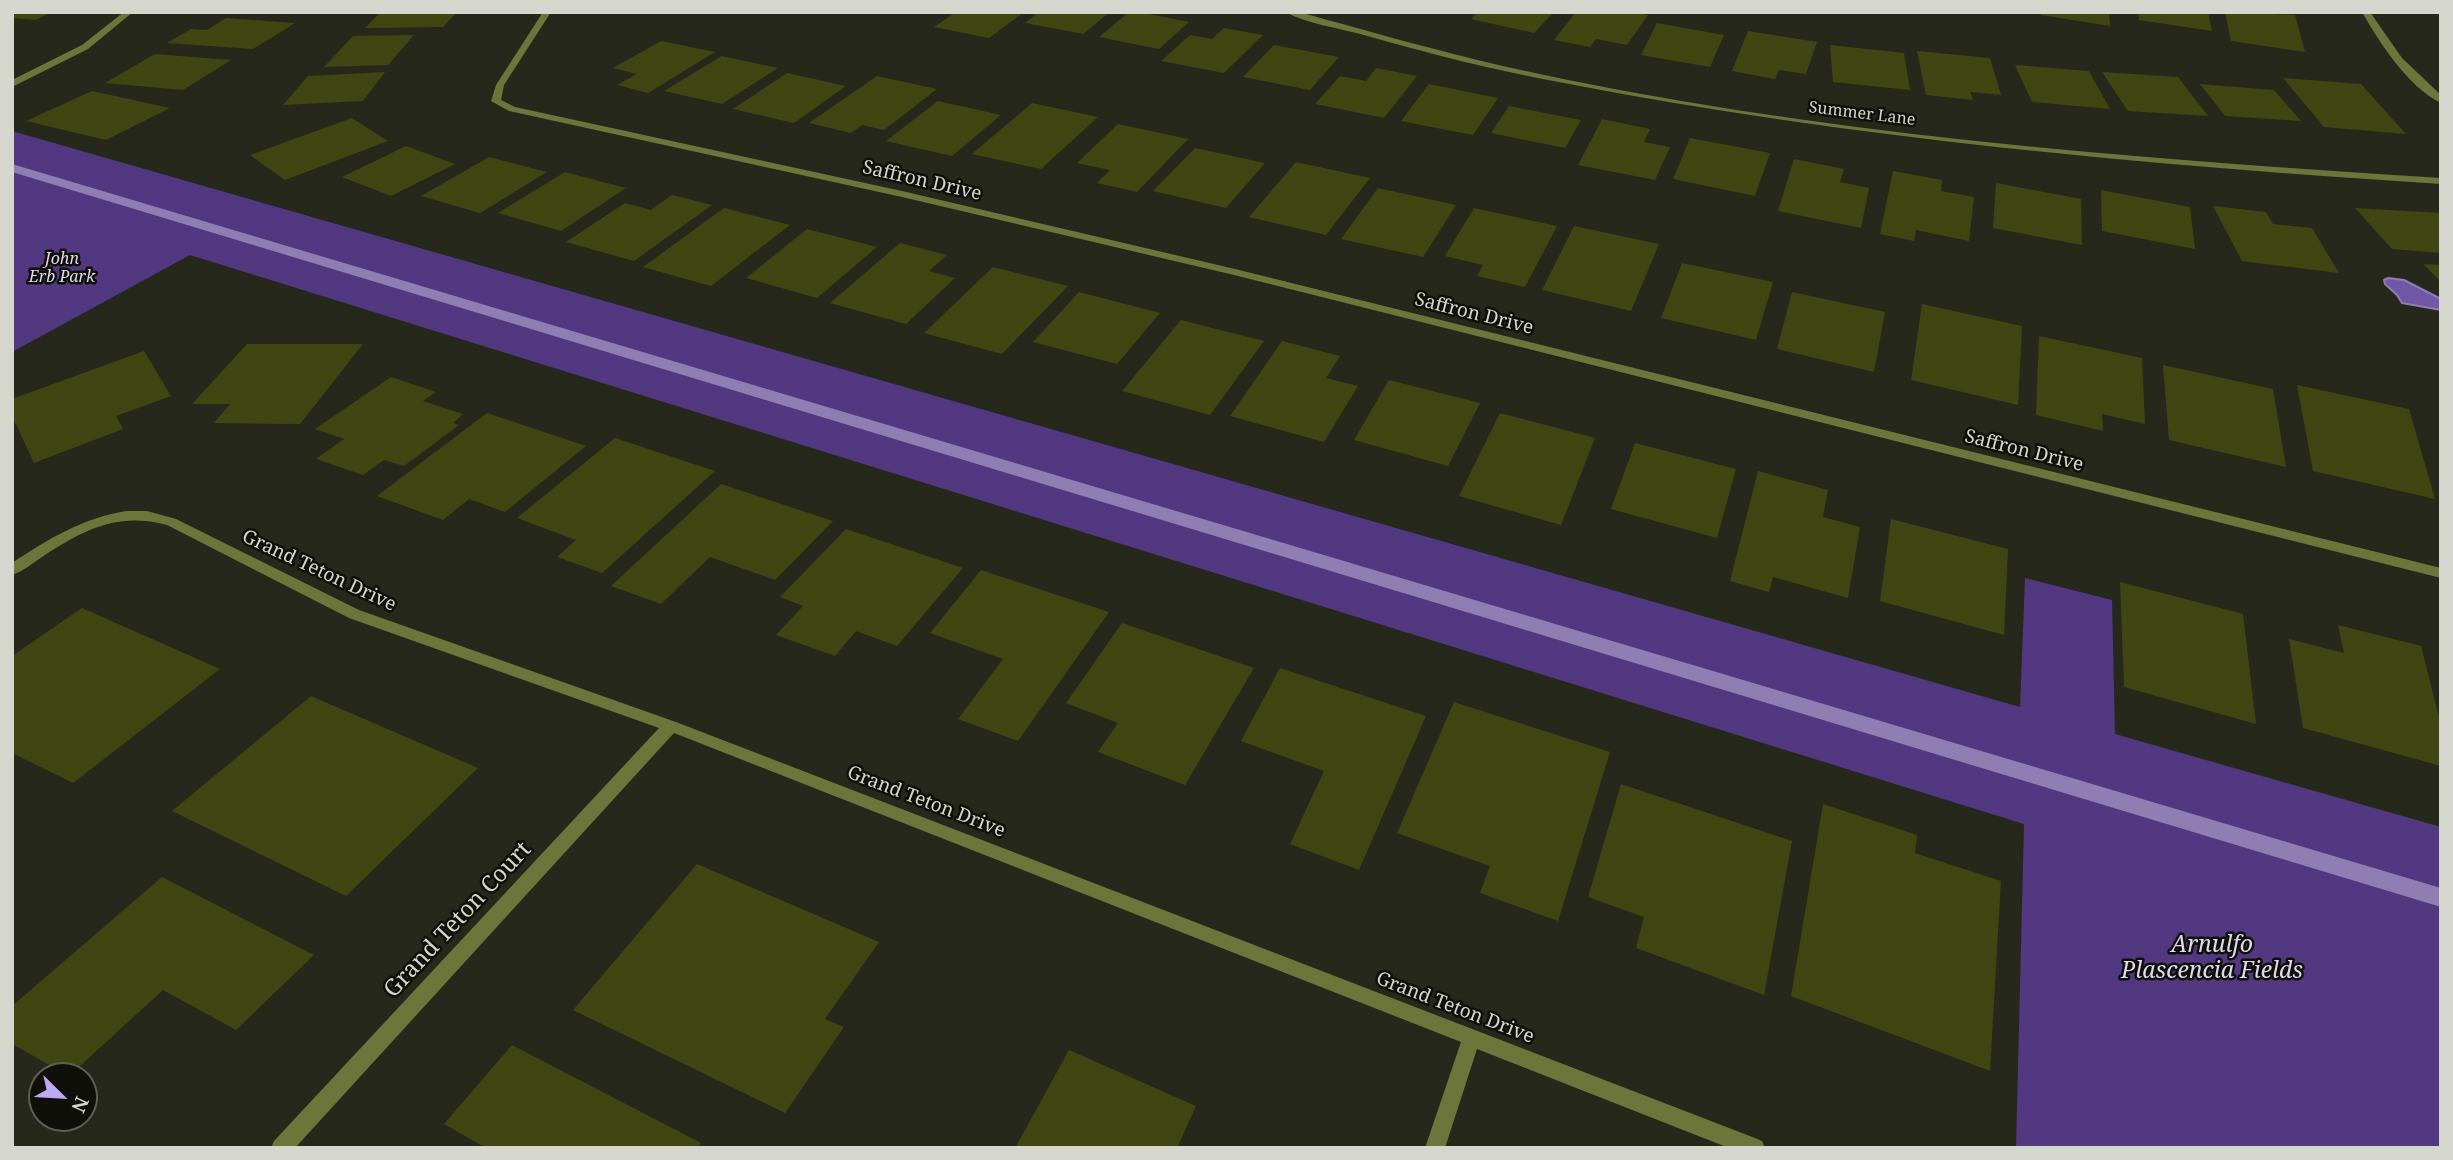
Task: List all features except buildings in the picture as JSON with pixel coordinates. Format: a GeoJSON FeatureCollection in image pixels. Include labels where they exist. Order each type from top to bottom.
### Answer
{"type":"FeatureCollection","features":[{"type":"Feature","properties":{"kind":"street"},"geometry":{"type":"LineString","coordinates":[[12,84],[85,47],[129,12]]}},
{"type":"Feature","properties":{"kind":"street","name":"Saffron Drive"},"geometry":{"type":"LineString","coordinates":[[547,12],[500,85],[496,101],[535,116],[901,194],[1235,272],[2441,573]]}},
{"type":"Feature","properties":{"kind":"street","name":"Summer Lane"},"geometry":{"type":"LineString","coordinates":[[1289,12],[1535,76],[1811,124],[1992,147],[2441,181]]}},
{"type":"Feature","properties":{"kind":"street"},"geometry":{"type":"LineString","coordinates":[[2366,12],[2384,44],[2424,88],[2441,100]]}},
{"type":"Feature","properties":{"kind":"street","name":"Grand Teton Drive"},"geometry":{"type":"LineString","coordinates":[[12,570],[46,547],[83,528],[116,517],[144,515],[171,522],[354,614],[671,726],[1755,1148]]}},
{"type":"Feature","properties":{"kind":"street","name":"Grand Teton Court"},"geometry":{"type":"LineString","coordinates":[[281,1148],[671,726]]}},
{"type":"Feature","properties":{"kind":"street"},"geometry":{"type":"LineString","coordinates":[[1435,1148],[1472,1037]]}},
{"type":"Feature","properties":{"kind":"green space","name":"Arnulfo Plascencia Fields"},"geometry":{"type":"Polygon","coordinates":[[[12,131],[2020,707],[2025,578],[2112,600],[2115,734],[2441,827],[2441,1148],[2016,1148],[2024,824],[190,255],[12,352],[12,131]]]}},
{"type":"Feature","properties":{"kind":"shaded area"},"geometry":{"type":"Polygon","coordinates":[[[2384,280],[2404,280],[2441,299],[2441,310],[2402,303],[2385,284],[2384,280]]]}},
{"type":"Feature","properties":{"kind":"waterway"},"geometry":{"type":"LineString","coordinates":[[12,168],[2441,898]]}},
{"type":"Feature","properties":{"kind":"park label","name":"John Erb Park"},"geometry":{"type":"Point","coordinates":[62,268]}}]}
